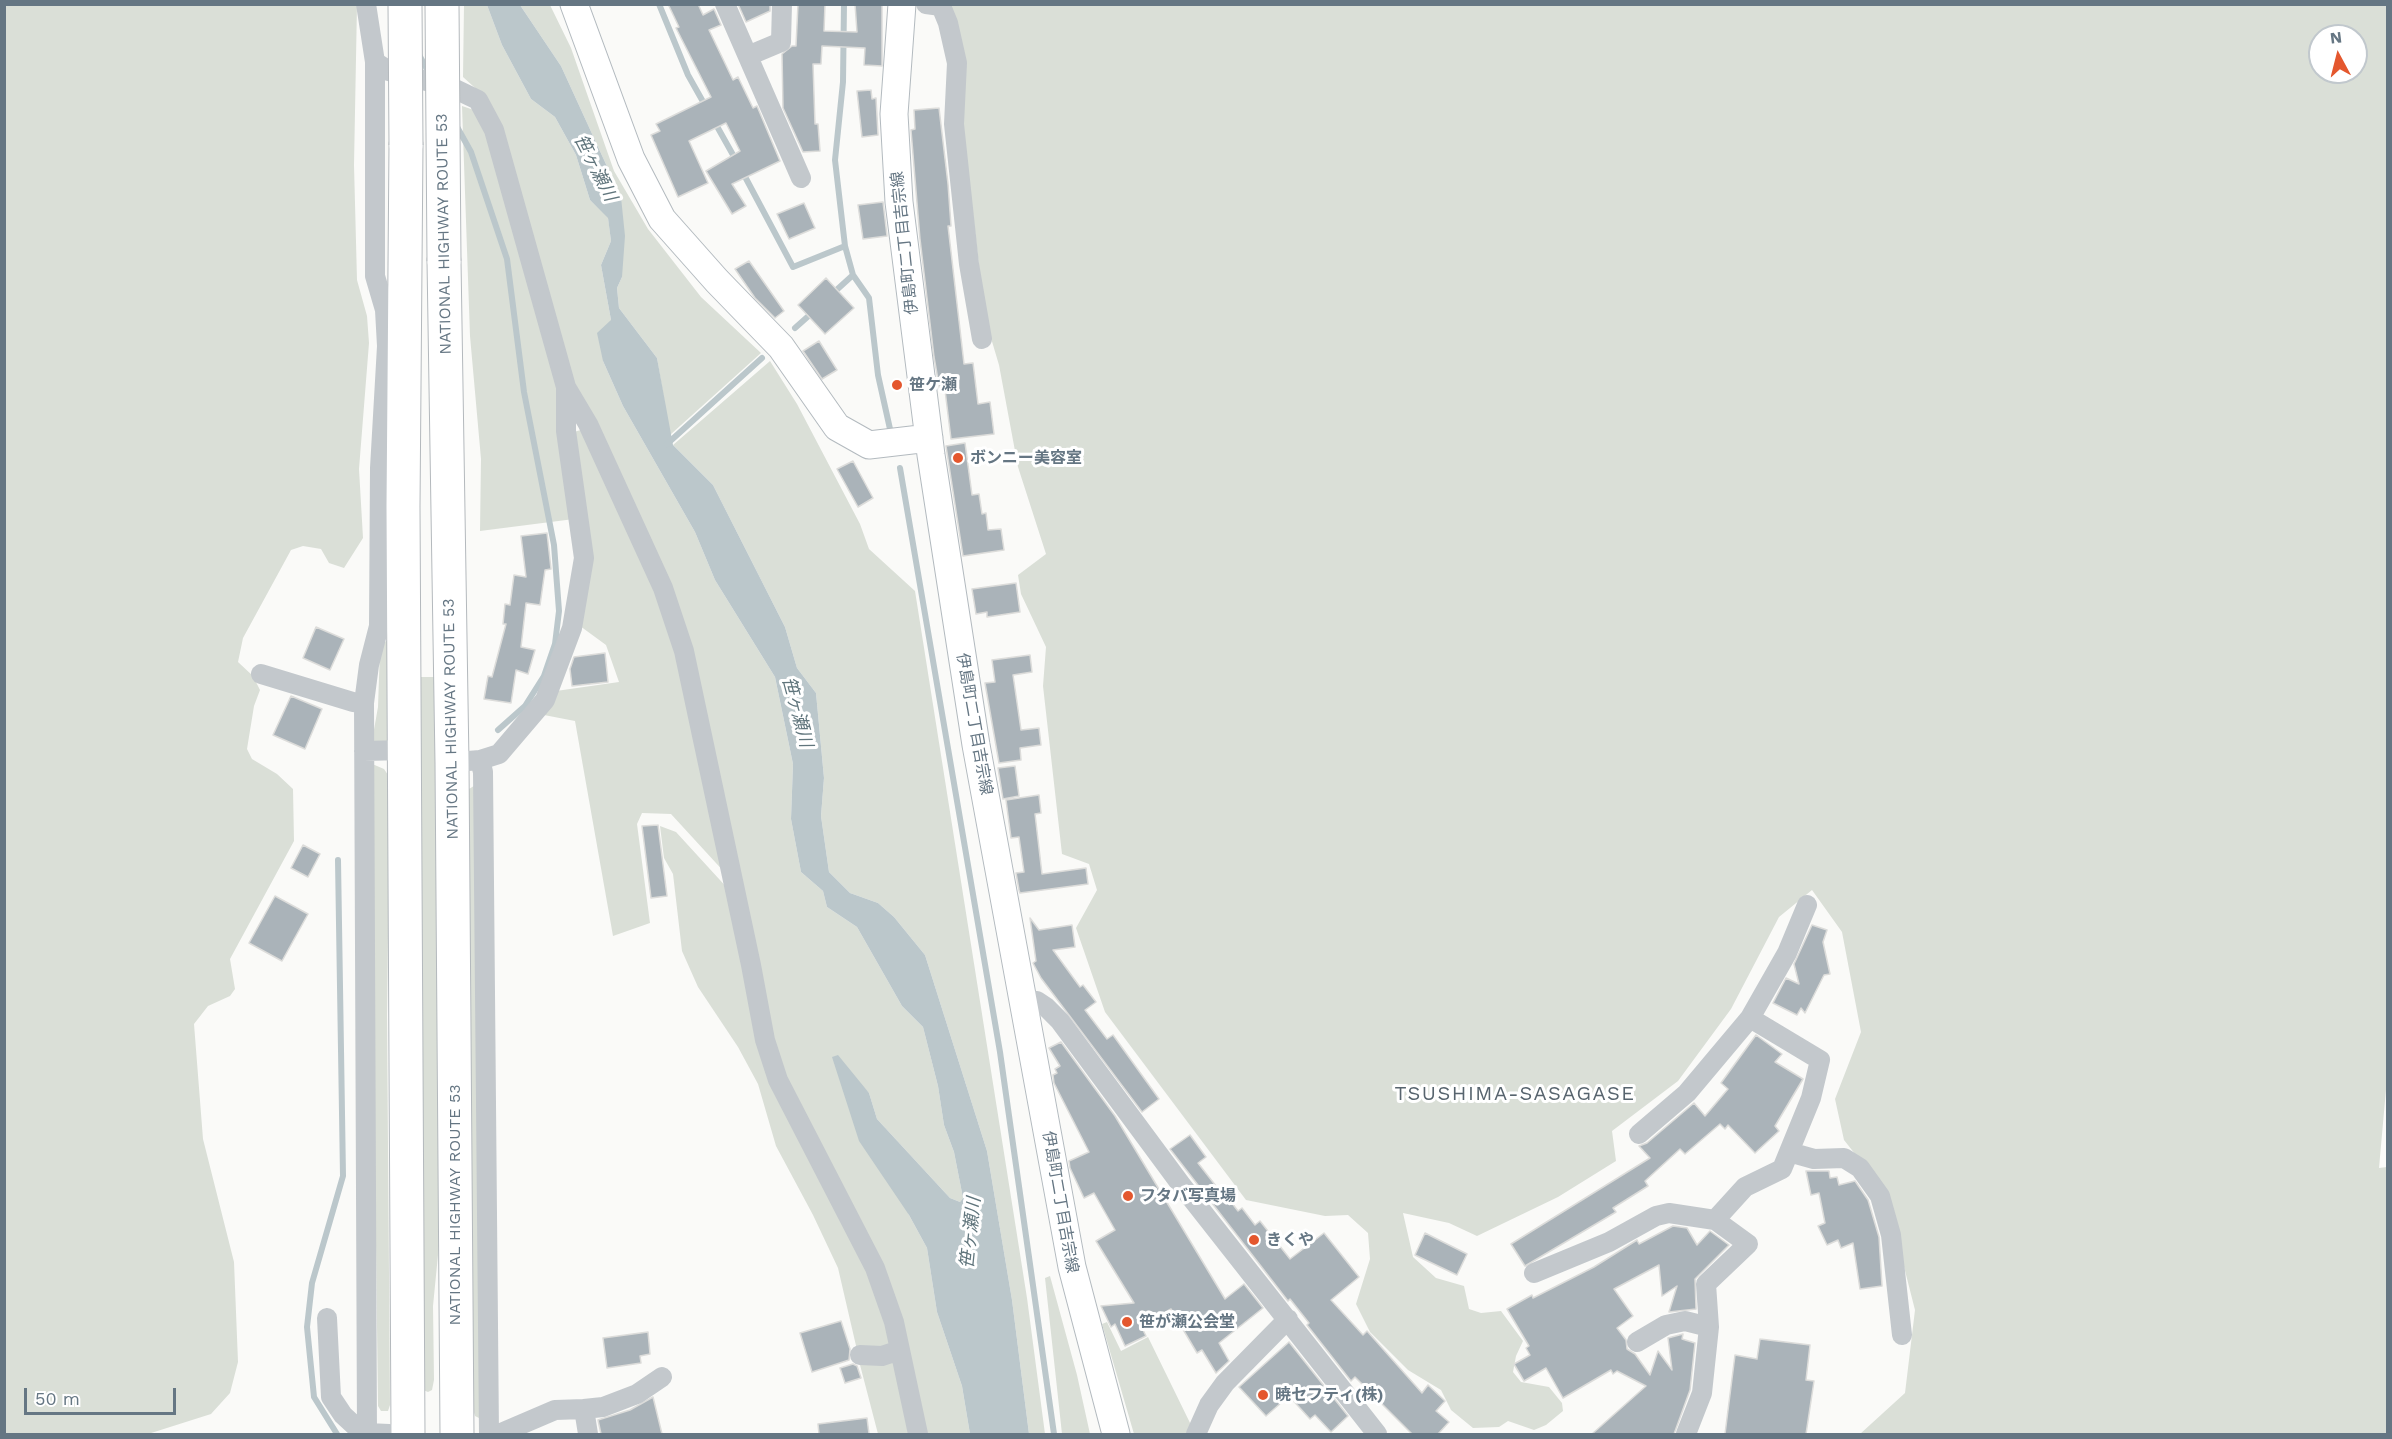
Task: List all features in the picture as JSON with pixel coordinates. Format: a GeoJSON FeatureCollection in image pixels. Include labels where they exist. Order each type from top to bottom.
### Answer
{"type":"FeatureCollection","features":[{"type":"Feature","properties":{"kind":"highway"},"geometry":{"type":"LineString","coordinates":[[405,4],[404,495],[408,1434]]}},
{"type":"Feature","properties":{"kind":"highway","name":"NATIONAL HIGHWAY ROUTE 53"},"geometry":{"type":"LineString","coordinates":[[442,4],[444,261],[466,761],[457,1434]]}},
{"type":"Feature","properties":{"kind":"street"},"geometry":{"type":"LineString","coordinates":[[366,4],[375,62],[375,276],[386,310],[387,346],[380,468],[379,626],[369,665],[364,703],[367,1434]]}},
{"type":"Feature","properties":{"kind":"street"},"geometry":{"type":"LineString","coordinates":[[574,4],[631,159],[662,219],[717,281],[782,347],[837,427],[868,445],[929,438]]}},
{"type":"Feature","properties":{"kind":"street"},"geometry":{"type":"LineString","coordinates":[[725,4],[750,56],[801,178]]}},
{"type":"Feature","properties":{"kind":"street"},"geometry":{"type":"LineString","coordinates":[[750,56],[781,42],[782,4]]}},
{"type":"Feature","properties":{"kind":"street","name":"伊島町二丁目吉宗線"},"geometry":{"type":"LineString","coordinates":[[902,4],[894,114],[897,169],[929,438],[976,745],[1074,1277],[1111,1428]]}},
{"type":"Feature","properties":{"kind":"street"},"geometry":{"type":"LineString","coordinates":[[926,4],[941,6],[948,23],[957,63],[954,124],[969,264],[982,339]]}},
{"type":"Feature","properties":{"kind":"street"},"geometry":{"type":"LineString","coordinates":[[375,62],[389,71],[453,88],[478,100],[497,140],[566,387],[588,424],[663,588],[684,651],[752,965],[765,1041],[778,1080],[875,1268],[900,1350],[918,1434]]}},
{"type":"Feature","properties":{"kind":"street"},"geometry":{"type":"LineString","coordinates":[[466,761],[499,754],[545,700],[572,628],[584,558],[566,431],[566,387]]}},
{"type":"Feature","properties":{"kind":"street"},"geometry":{"type":"LineString","coordinates":[[261,674],[353,702],[364,703]]}},
{"type":"Feature","properties":{"kind":"street"},"geometry":{"type":"LineString","coordinates":[[364,751],[405,750]]}},
{"type":"Feature","properties":{"kind":"street"},"geometry":{"type":"LineString","coordinates":[[466,761],[483,772],[490,1434],[499,1434],[555,1410],[603,1407],[637,1394],[662,1377]]}},
{"type":"Feature","properties":{"kind":"street"},"geometry":{"type":"LineString","coordinates":[[1639,1134],[1687,1093],[1750,1018],[1787,953],[1806,905]]}},
{"type":"Feature","properties":{"kind":"street"},"geometry":{"type":"LineString","coordinates":[[1024,1003],[1037,1001],[1060,1021],[1182,1186],[1377,1434]]}},
{"type":"Feature","properties":{"kind":"street"},"geometry":{"type":"LineString","coordinates":[[1714,1220],[1745,1188],[1782,1169],[1811,1098],[1820,1060],[1750,1018]]}},
{"type":"Feature","properties":{"kind":"street"},"geometry":{"type":"LineString","coordinates":[[1790,1152],[1814,1159],[1844,1158],[1860,1168],[1880,1196],[1891,1235],[1902,1335]]}},
{"type":"Feature","properties":{"kind":"street"},"geometry":{"type":"LineString","coordinates":[[1534,1273],[1609,1242],[1656,1216],[1669,1213],[1714,1220],[1748,1244],[1706,1284],[1709,1327],[1702,1393],[1686,1434]]}},
{"type":"Feature","properties":{"kind":"street"},"geometry":{"type":"LineString","coordinates":[[327,1318],[331,1397],[343,1415],[367,1434],[389,1434]]}},
{"type":"Feature","properties":{"kind":"street"},"geometry":{"type":"LineString","coordinates":[[1196,1434],[1209,1405],[1225,1383],[1288,1319]]}},
{"type":"Feature","properties":{"kind":"street"},"geometry":{"type":"LineString","coordinates":[[1637,1342],[1666,1325],[1685,1321],[1709,1327]]}},
{"type":"Feature","properties":{"kind":"street"},"geometry":{"type":"LineString","coordinates":[[860,1355],[882,1356],[900,1350]]}},
{"type":"Feature","properties":{"kind":"street"},"geometry":{"type":"LineString","coordinates":[[584,1409],[588,1434]]}},
{"type":"Feature","properties":{"kind":"shaded area"},"geometry":{"type":"Polygon","coordinates":[[[5,5],[357,5],[354,165],[357,280],[367,316],[369,343],[359,469],[363,538],[344,568],[329,563],[321,549],[303,546],[291,550],[243,638],[238,662],[253,676],[260,690],[254,706],[247,749],[252,759],[277,774],[293,789],[294,841],[230,959],[235,989],[230,996],[208,1006],[194,1024],[203,1139],[234,1262],[238,1362],[230,1393],[211,1414],[148,1434],[5,1434],[5,5]]]}},
{"type":"Feature","properties":{"kind":"shaded area"},"geometry":{"type":"Polygon","coordinates":[[[464,5],[487,5],[502,45],[531,99],[555,117],[576,155],[590,200],[608,217],[611,241],[601,265],[611,320],[603,361],[623,406],[695,532],[715,580],[775,677],[793,764],[791,819],[801,872],[823,891],[827,907],[857,927],[902,1006],[923,1027],[938,1086],[944,1125],[954,1152],[963,1198],[960,1202],[950,1198],[877,1119],[869,1093],[861,1086],[909,1215],[927,1248],[937,1312],[962,1386],[970,1434],[923,1434],[898,1321],[781,1078],[690,648],[572,385],[484,96],[463,77],[464,5]]]}},
{"type":"Feature","properties":{"kind":"shaded area"},"geometry":{"type":"Polygon","coordinates":[[[520,5],[550,5],[571,48],[614,171],[648,229],[701,297],[761,353],[670,435],[657,358],[619,308],[617,288],[622,277],[621,197],[561,66],[520,5]]]}},
{"type":"Feature","properties":{"kind":"shaded area"},"geometry":{"type":"Polygon","coordinates":[[[949,5],[2387,5],[2388,1067],[2379,1168],[2387,1167],[2387,1434],[1860,1434],[1905,1393],[1915,1310],[1885,1192],[1844,1140],[1835,1099],[1861,1032],[1842,932],[1812,890],[1779,917],[1731,1009],[1678,1081],[1612,1131],[1616,1161],[1558,1197],[1477,1236],[1449,1223],[1403,1213],[1413,1257],[1436,1278],[1464,1286],[1469,1309],[1481,1313],[1501,1311],[1523,1341],[1516,1356],[1513,1372],[1521,1382],[1549,1387],[1562,1403],[1563,1411],[1546,1425],[1534,1430],[1508,1421],[1499,1427],[1473,1428],[1451,1410],[1441,1390],[1408,1370],[1370,1332],[1356,1304],[1370,1259],[1368,1233],[1348,1215],[1325,1216],[1246,1200],[1105,1012],[1076,928],[1097,890],[1089,864],[1062,854],[1043,686],[1046,647],[1021,594],[1018,575],[1046,554],[1018,467],[999,365],[985,318],[949,5]]]}},
{"type":"Feature","properties":{"kind":"shaded area"},"geometry":{"type":"Polygon","coordinates":[[[462,106],[474,110],[488,134],[559,387],[574,519],[480,531],[481,459],[470,336],[462,106]]]}},
{"type":"Feature","properties":{"kind":"shaded area"},"geometry":{"type":"Polygon","coordinates":[[[770,361],[797,404],[860,524],[869,549],[915,591],[1027,1298],[1045,1434],[1029,1434],[1012,1300],[987,1151],[925,955],[894,917],[878,903],[850,893],[829,872],[821,816],[824,778],[816,693],[797,668],[785,627],[713,485],[673,445],[770,361]]]}},
{"type":"Feature","properties":{"kind":"shaded area"},"geometry":{"type":"Polygon","coordinates":[[[584,429],[657,591],[678,654],[727,875],[671,814],[642,813],[637,824],[650,923],[613,936],[575,721],[544,715],[556,691],[619,682],[606,645],[580,626],[574,432],[584,429]]]}},
{"type":"Feature","properties":{"kind":"shaded area"},"geometry":{"type":"Polygon","coordinates":[[[394,640],[391,734],[387,742],[372,741],[378,707],[380,649],[386,641],[394,640]]]}},
{"type":"Feature","properties":{"kind":"shaded area"},"geometry":{"type":"Polygon","coordinates":[[[416,677],[437,677],[442,1214],[433,1306],[434,1380],[432,1390],[428,1392],[423,1390],[416,677]]]}},
{"type":"Feature","properties":{"kind":"shaded area"},"geometry":{"type":"Polygon","coordinates":[[[370,763],[384,769],[390,778],[387,1015],[390,1405],[388,1411],[381,1411],[378,1406],[370,763]]]}},
{"type":"Feature","properties":{"kind":"shaded area"},"geometry":{"type":"Polygon","coordinates":[[[477,784],[483,1420],[475,1416],[473,1409],[467,798],[469,789],[477,784]]]}},
{"type":"Feature","properties":{"kind":"shaded area"},"geometry":{"type":"Polygon","coordinates":[[[660,826],[676,832],[730,891],[758,1041],[870,1270],[894,1347],[857,1350],[838,1268],[776,1146],[758,1084],[738,1047],[698,987],[682,951],[673,874],[664,858],[660,826]]]}},
{"type":"Feature","properties":{"kind":"shaded area"},"geometry":{"type":"Polygon","coordinates":[[[1050,1276],[1077,1375],[1090,1434],[1062,1434],[1045,1278],[1050,1276]]]}},
{"type":"Feature","properties":{"kind":"shaded area"},"geometry":{"type":"Polygon","coordinates":[[[1107,1322],[1121,1351],[1148,1337],[1192,1427],[1188,1434],[1134,1434],[1102,1324],[1107,1322]]]}},
{"type":"Feature","properties":{"kind":"shaded area"},"geometry":{"type":"Polygon","coordinates":[[[897,1356],[913,1434],[878,1434],[859,1361],[897,1356]]]}},
{"type":"Feature","properties":{"kind":"water","name":"笹ヶ瀬川"},"geometry":{"type":"Polygon","coordinates":[[[487,5],[520,5],[561,66],[621,197],[625,236],[622,277],[617,288],[619,308],[657,358],[673,445],[713,485],[785,627],[797,668],[816,693],[824,778],[821,816],[829,872],[850,893],[878,903],[894,917],[925,955],[987,1151],[1012,1300],[1029,1434],[970,1434],[962,1386],[937,1312],[927,1248],[909,1215],[859,1141],[832,1057],[838,1055],[869,1093],[877,1119],[950,1198],[960,1202],[963,1198],[954,1152],[944,1125],[938,1086],[923,1027],[902,1006],[857,927],[827,907],[823,891],[801,872],[791,819],[793,764],[775,677],[715,580],[695,532],[623,406],[603,361],[597,333],[611,320],[601,265],[611,241],[608,218],[590,200],[576,155],[555,117],[531,99],[502,45],[487,5]]]}},
{"type":"Feature","properties":{"kind":"building"},"geometry":{"type":"Polygon","coordinates":[[[668,4],[698,4],[703,15],[714,9],[721,25],[709,30],[733,80],[738,77],[753,108],[757,106],[780,161],[732,184],[746,206],[732,214],[706,171],[740,151],[726,123],[689,141],[708,183],[678,197],[651,135],[660,131],[656,124],[711,97],[676,28],[679,27],[668,4]]]}},
{"type":"Feature","properties":{"kind":"building"},"geometry":{"type":"Polygon","coordinates":[[[738,4],[770,4],[770,11],[746,22],[738,4]]]}},
{"type":"Feature","properties":{"kind":"building"},"geometry":{"type":"Polygon","coordinates":[[[798,4],[825,4],[824,31],[857,32],[855,4],[882,4],[882,66],[864,65],[865,48],[822,46],[821,64],[813,64],[815,124],[818,124],[820,151],[803,152],[783,108],[782,54],[792,46],[796,46],[798,4]]]}},
{"type":"Feature","properties":{"kind":"building"},"geometry":{"type":"Polygon","coordinates":[[[871,90],[872,99],[876,98],[878,135],[862,137],[857,91],[871,90]]]}},
{"type":"Feature","properties":{"kind":"building"},"geometry":{"type":"Polygon","coordinates":[[[939,108],[948,184],[951,226],[948,226],[964,364],[973,363],[978,404],[990,402],[994,434],[951,439],[945,390],[940,391],[934,357],[920,239],[911,130],[915,129],[914,110],[939,108]]]}},
{"type":"Feature","properties":{"kind":"building"},"geometry":{"type":"Polygon","coordinates":[[[883,202],[887,236],[863,239],[858,205],[883,202]]]}},
{"type":"Feature","properties":{"kind":"building"},"geometry":{"type":"Polygon","coordinates":[[[804,203],[815,228],[789,239],[777,214],[804,203]]]}},
{"type":"Feature","properties":{"kind":"building"},"geometry":{"type":"Polygon","coordinates":[[[749,261],[784,311],[775,318],[755,298],[735,269],[749,261]]]}},
{"type":"Feature","properties":{"kind":"building"},"geometry":{"type":"Polygon","coordinates":[[[826,278],[854,308],[825,334],[798,305],[826,278]]]}},
{"type":"Feature","properties":{"kind":"building"},"geometry":{"type":"Polygon","coordinates":[[[819,341],[837,370],[822,379],[803,351],[819,341]]]}},
{"type":"Feature","properties":{"kind":"building"},"geometry":{"type":"Polygon","coordinates":[[[965,443],[972,495],[979,494],[982,514],[986,513],[988,530],[1001,529],[1004,550],[963,556],[946,446],[965,443]]]}},
{"type":"Feature","properties":{"kind":"building"},"geometry":{"type":"Polygon","coordinates":[[[853,461],[873,498],[858,507],[837,469],[853,461]]]}},
{"type":"Feature","properties":{"kind":"building"},"geometry":{"type":"Polygon","coordinates":[[[547,533],[551,569],[545,570],[540,605],[526,603],[521,647],[535,650],[528,674],[516,670],[511,703],[484,699],[488,676],[492,677],[506,624],[503,624],[505,604],[510,605],[514,575],[526,577],[521,536],[547,533]]]}},
{"type":"Feature","properties":{"kind":"building"},"geometry":{"type":"Polygon","coordinates":[[[1016,583],[1020,612],[987,617],[987,612],[976,614],[972,589],[1016,583]]]}},
{"type":"Feature","properties":{"kind":"building"},"geometry":{"type":"Polygon","coordinates":[[[316,627],[344,639],[330,670],[303,658],[316,627]]]}},
{"type":"Feature","properties":{"kind":"building"},"geometry":{"type":"Polygon","coordinates":[[[605,653],[608,682],[572,686],[570,669],[574,657],[605,653]]]}},
{"type":"Feature","properties":{"kind":"building"},"geometry":{"type":"Polygon","coordinates":[[[1030,655],[1032,672],[1013,675],[1021,730],[1039,728],[1041,745],[1020,748],[1021,760],[999,763],[985,683],[995,682],[992,660],[1030,655]]]}},
{"type":"Feature","properties":{"kind":"building"},"geometry":{"type":"Polygon","coordinates":[[[291,696],[322,709],[305,749],[273,735],[291,696]]]}},
{"type":"Feature","properties":{"kind":"building"},"geometry":{"type":"Polygon","coordinates":[[[1015,766],[1019,796],[1003,799],[998,768],[1015,766]]]}},
{"type":"Feature","properties":{"kind":"building"},"geometry":{"type":"Polygon","coordinates":[[[1039,795],[1041,813],[1035,814],[1042,874],[1086,868],[1088,884],[1020,893],[1016,873],[1024,872],[1019,837],[1011,838],[1006,800],[1039,795]]]}},
{"type":"Feature","properties":{"kind":"building"},"geometry":{"type":"Polygon","coordinates":[[[658,825],[667,896],[651,898],[642,826],[658,825]]]}},
{"type":"Feature","properties":{"kind":"building"},"geometry":{"type":"Polygon","coordinates":[[[303,845],[320,854],[308,877],[291,868],[303,845]]]}},
{"type":"Feature","properties":{"kind":"building"},"geometry":{"type":"Polygon","coordinates":[[[275,896],[308,914],[282,961],[249,943],[275,896]]]}},
{"type":"Feature","properties":{"kind":"building"},"geometry":{"type":"Polygon","coordinates":[[[1030,918],[1039,930],[1072,925],[1075,947],[1053,950],[1080,987],[1083,985],[1096,1002],[1085,1010],[1107,1039],[1113,1035],[1159,1099],[1142,1112],[1041,978],[1033,963],[1036,961],[1030,918]]]}},
{"type":"Feature","properties":{"kind":"building"},"geometry":{"type":"Polygon","coordinates":[[[1812,925],[1827,930],[1823,942],[1830,974],[1824,975],[1805,1013],[1801,1008],[1797,1015],[1773,1003],[1786,978],[1799,984],[1794,964],[1812,925]]]}},
{"type":"Feature","properties":{"kind":"building"},"geometry":{"type":"Polygon","coordinates":[[[1756,1035],[1782,1054],[1775,1062],[1803,1079],[1775,1126],[1779,1131],[1755,1153],[1728,1125],[1725,1129],[1720,1124],[1685,1154],[1680,1149],[1645,1181],[1648,1186],[1613,1208],[1616,1212],[1525,1266],[1511,1244],[1650,1158],[1639,1146],[1647,1143],[1694,1103],[1705,1116],[1728,1089],[1721,1083],[1756,1035]]]}},
{"type":"Feature","properties":{"kind":"building"},"geometry":{"type":"Polygon","coordinates":[[[1061,1042],[1115,1116],[1225,1299],[1244,1284],[1263,1308],[1219,1343],[1229,1361],[1216,1373],[1202,1350],[1197,1353],[1171,1309],[1141,1326],[1146,1336],[1125,1346],[1115,1324],[1111,1327],[1101,1306],[1134,1303],[1096,1241],[1115,1230],[1094,1193],[1084,1198],[1070,1168],[1069,1161],[1089,1152],[1054,1083],[1053,1075],[1057,1073],[1055,1069],[1060,1066],[1049,1048],[1061,1042]]]}},
{"type":"Feature","properties":{"kind":"building"},"geometry":{"type":"Polygon","coordinates":[[[1190,1135],[1206,1157],[1198,1163],[1223,1195],[1225,1194],[1238,1211],[1242,1208],[1255,1225],[1260,1221],[1290,1259],[1324,1233],[1359,1277],[1331,1300],[1363,1335],[1367,1331],[1422,1393],[1428,1385],[1445,1401],[1436,1411],[1449,1422],[1438,1434],[1412,1434],[1355,1377],[1351,1381],[1307,1325],[1309,1323],[1290,1299],[1288,1301],[1170,1149],[1190,1135]]]}},
{"type":"Feature","properties":{"kind":"building"},"geometry":{"type":"Polygon","coordinates":[[[1806,1171],[1829,1171],[1830,1178],[1837,1177],[1839,1185],[1855,1181],[1868,1200],[1879,1237],[1882,1286],[1860,1289],[1853,1243],[1841,1248],[1838,1240],[1827,1245],[1818,1226],[1825,1223],[1819,1193],[1811,1195],[1806,1171]]]}},
{"type":"Feature","properties":{"kind":"building"},"geometry":{"type":"Polygon","coordinates":[[[1673,1226],[1687,1228],[1697,1245],[1710,1231],[1729,1245],[1695,1279],[1696,1309],[1669,1312],[1677,1286],[1662,1296],[1659,1265],[1614,1289],[1633,1316],[1617,1328],[1626,1340],[1627,1349],[1635,1354],[1650,1375],[1658,1351],[1672,1370],[1668,1338],[1683,1334],[1682,1339],[1695,1343],[1690,1390],[1674,1434],[1592,1434],[1646,1386],[1617,1371],[1613,1374],[1611,1370],[1563,1398],[1546,1368],[1524,1381],[1514,1364],[1530,1355],[1526,1348],[1529,1346],[1507,1309],[1594,1267],[1637,1240],[1639,1244],[1673,1226]]]}},
{"type":"Feature","properties":{"kind":"building"},"geometry":{"type":"Polygon","coordinates":[[[1425,1233],[1467,1254],[1457,1275],[1415,1255],[1425,1233]]]}},
{"type":"Feature","properties":{"kind":"building"},"geometry":{"type":"Polygon","coordinates":[[[841,1321],[850,1349],[849,1360],[812,1372],[800,1333],[841,1321]]]}},
{"type":"Feature","properties":{"kind":"building"},"geometry":{"type":"Polygon","coordinates":[[[648,1332],[650,1354],[640,1356],[641,1363],[607,1368],[603,1338],[648,1332]]]}},
{"type":"Feature","properties":{"kind":"building"},"geometry":{"type":"Polygon","coordinates":[[[1760,1339],[1810,1345],[1806,1380],[1814,1381],[1806,1434],[1725,1434],[1735,1355],[1757,1359],[1760,1339]]]}},
{"type":"Feature","properties":{"kind":"building"},"geometry":{"type":"Polygon","coordinates":[[[1289,1342],[1348,1416],[1331,1432],[1315,1415],[1310,1419],[1289,1396],[1266,1416],[1239,1387],[1289,1342]]]}},
{"type":"Feature","properties":{"kind":"building"},"geometry":{"type":"Polygon","coordinates":[[[853,1364],[857,1366],[861,1378],[845,1383],[840,1368],[853,1364]]]}},
{"type":"Feature","properties":{"kind":"building"},"geometry":{"type":"Polygon","coordinates":[[[653,1397],[662,1434],[601,1434],[598,1420],[630,1410],[653,1397]]]}},
{"type":"Feature","properties":{"kind":"building"},"geometry":{"type":"Polygon","coordinates":[[[867,1418],[869,1434],[819,1434],[818,1424],[867,1418]]]}},
{"type":"Feature","properties":{"kind":"waterway"},"geometry":{"type":"LineString","coordinates":[[659,4],[688,75],[706,107]]}},
{"type":"Feature","properties":{"kind":"waterway"},"geometry":{"type":"LineString","coordinates":[[844,4],[843,82],[835,160],[845,246],[853,275],[869,298],[878,375],[890,429]]}},
{"type":"Feature","properties":{"kind":"waterway"},"geometry":{"type":"LineString","coordinates":[[418,53],[429,73]]}},
{"type":"Feature","properties":{"kind":"waterway"},"geometry":{"type":"LineString","coordinates":[[714,121],[737,162]]}},
{"type":"Feature","properties":{"kind":"waterway"},"geometry":{"type":"LineString","coordinates":[[456,125],[471,152],[507,259],[524,392],[554,545],[559,611],[555,644],[544,676],[525,706],[498,730]]}},
{"type":"Feature","properties":{"kind":"waterway"},"geometry":{"type":"LineString","coordinates":[[742,171],[793,267],[845,246]]}},
{"type":"Feature","properties":{"kind":"waterway"},"geometry":{"type":"LineString","coordinates":[[831,295],[853,275]]}},
{"type":"Feature","properties":{"kind":"waterway"},"geometry":{"type":"LineString","coordinates":[[795,328],[813,312]]}},
{"type":"Feature","properties":{"kind":"waterway"},"geometry":{"type":"LineString","coordinates":[[667,444],[762,358]]}},
{"type":"Feature","properties":{"kind":"waterway"},"geometry":{"type":"LineString","coordinates":[[900,468],[1000,1052],[1054,1434]]}},
{"type":"Feature","properties":{"kind":"waterway"},"geometry":{"type":"LineString","coordinates":[[337,1434],[314,1397],[307,1327],[312,1283],[343,1176],[338,860]]}},
{"type":"Feature","properties":{"kind":"place","name":"笹ケ瀬"},"geometry":{"type":"Point","coordinates":[897,385]}},
{"type":"Feature","properties":{"kind":"place","name":"ボンニー美容室"},"geometry":{"type":"Point","coordinates":[958,458]}},
{"type":"Feature","properties":{"kind":"place","name":"フタバ写真場"},"geometry":{"type":"Point","coordinates":[1128,1196]}},
{"type":"Feature","properties":{"kind":"place","name":"きくや"},"geometry":{"type":"Point","coordinates":[1254,1240]}},
{"type":"Feature","properties":{"kind":"place","name":"笹が瀬公会堂"},"geometry":{"type":"Point","coordinates":[1127,1322]}},
{"type":"Feature","properties":{"kind":"place","name":"暁セフティ(株)"},"geometry":{"type":"Point","coordinates":[1263,1395]}},
{"type":"Feature","properties":{"kind":"district","name":"TSUSHIMA-SASAGASE"},"geometry":{"type":"Point","coordinates":[1515,1094]}}]}
